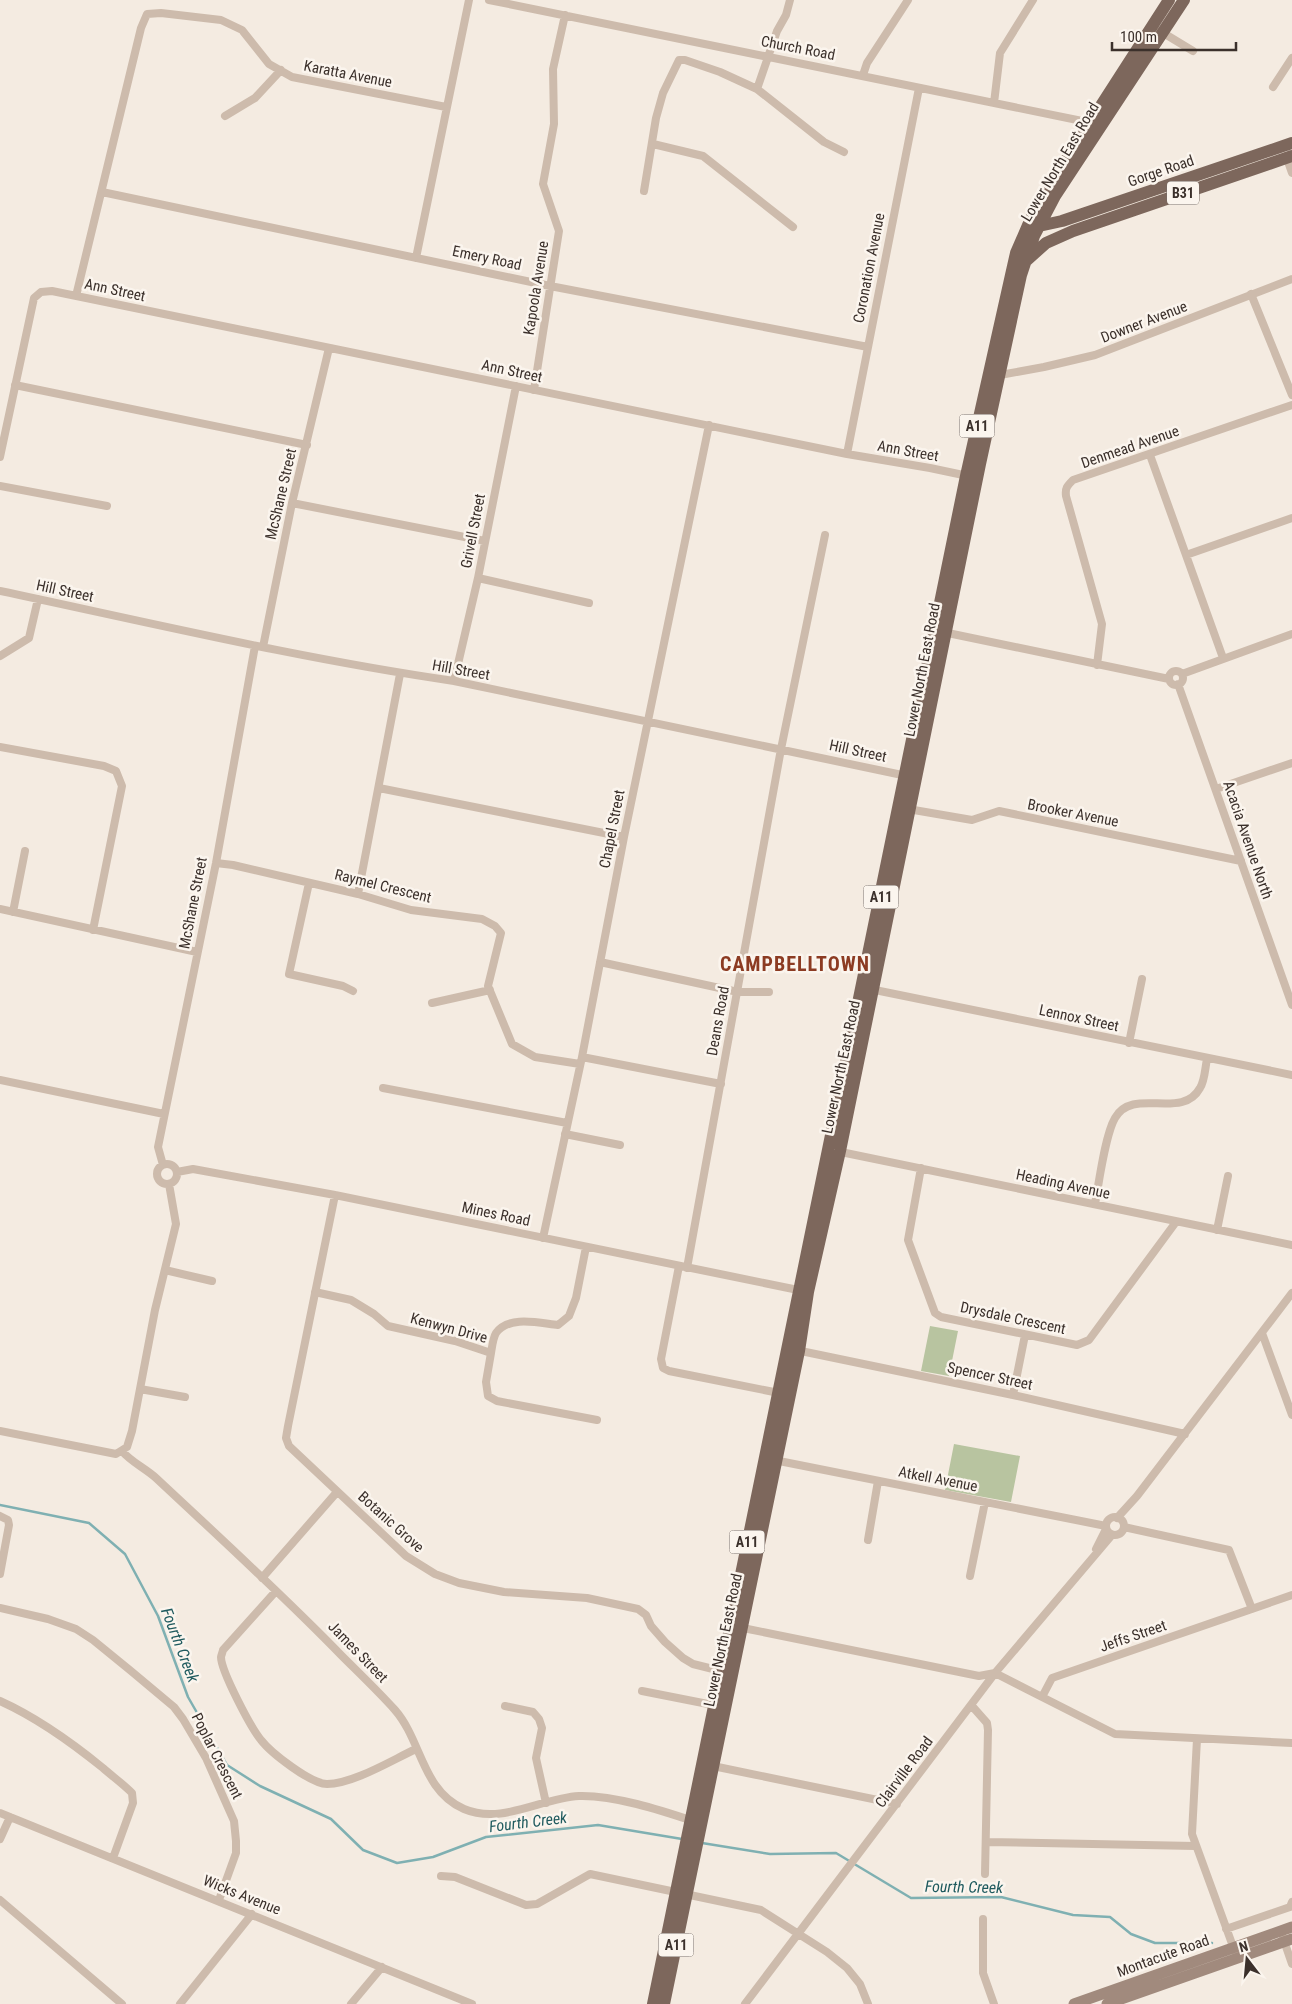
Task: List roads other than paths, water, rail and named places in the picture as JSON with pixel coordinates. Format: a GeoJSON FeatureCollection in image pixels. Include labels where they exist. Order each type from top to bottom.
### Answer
{"type":"FeatureCollection","features":[{"type":"Feature","properties":{"kind":"main road","name":"Lower North East Road"},"geometry":{"type":"LineString","coordinates":[[972,477],[1000,375],[1038,204],[1096,124],[1157,29],[1169,0]]}},
{"type":"Feature","properties":{"kind":"main road","name":"Lower North East Road"},"geometry":{"type":"LineString","coordinates":[[1157,29],[1184,0]]}},
{"type":"Feature","properties":{"kind":"main road","name":"Gorge Road"},"geometry":{"type":"LineString","coordinates":[[1034,225],[1062,221],[1288,151]]}},
{"type":"Feature","properties":{"kind":"main road","name":"Gorge Road"},"geometry":{"type":"LineString","coordinates":[[1026,262],[1046,243],[1073,231],[1288,151]]}},
{"type":"Feature","properties":{"kind":"main road","name":"Lower North East Road"},"geometry":{"type":"LineString","coordinates":[[693,1835],[713,1766],[726,1673],[735,1627],[794,1349],[803,1291],[905,808],[1011,275],[1016,253],[1034,225]]}},
{"type":"Feature","properties":{"kind":"main road","name":"Gorge Road"},"geometry":{"type":"LineString","coordinates":[[1034,225],[1048,230],[1073,231]]}},
{"type":"Feature","properties":{"kind":"main road","name":"Lower North East Road"},"geometry":{"type":"LineString","coordinates":[[771,1460],[779,1392],[794,1349]]}},
{"type":"Feature","properties":{"kind":"main road","name":"Lower North East Road"},"geometry":{"type":"LineString","coordinates":[[652,2004],[681,1893],[693,1835],[713,1705],[726,1673]]}},
{"type":"Feature","properties":{"kind":"main road","name":"Lower North East Road"},"geometry":{"type":"LineString","coordinates":[[664,2004],[681,1893]]}},
{"type":"Feature","properties":{"kind":"main road","name":"Montacute Road"},"geometry":{"type":"LineString","coordinates":[[1079,2003],[1287,1935]]}},
{"type":"Feature","properties":{"kind":"main road","name":"Montacute Road"},"geometry":{"type":"LineString","coordinates":[[1108,2004],[1235,1952]]}},
{"type":"Feature","properties":{"kind":"street"},"geometry":{"type":"LineString","coordinates":[[416,258],[469,0]]}},
{"type":"Feature","properties":{"kind":"street","name":"Church Road"},"geometry":{"type":"LineString","coordinates":[[489,0],[1096,124]]}},
{"type":"Feature","properties":{"kind":"street"},"geometry":{"type":"LineString","coordinates":[[757,89],[777,30],[786,15],[790,0]]}},
{"type":"Feature","properties":{"kind":"street"},"geometry":{"type":"LineString","coordinates":[[863,76],[867,63],[908,0]]}},
{"type":"Feature","properties":{"kind":"street"},"geometry":{"type":"LineString","coordinates":[[994,103],[1000,53],[1034,0]]}},
{"type":"Feature","properties":{"kind":"street","name":"Karatta Avenue"},"geometry":{"type":"LineString","coordinates":[[102,192],[141,28],[147,14],[161,13],[221,20],[242,30],[269,64],[292,76],[446,107]]}},
{"type":"Feature","properties":{"kind":"street","name":"Kapoola Avenue"},"geometry":{"type":"LineString","coordinates":[[534,390],[559,231],[543,184],[554,124],[554,69],[565,15]]}},
{"type":"Feature","properties":{"kind":"street"},"geometry":{"type":"LineString","coordinates":[[1157,29],[1193,51]]}},
{"type":"Feature","properties":{"kind":"street"},"geometry":{"type":"LineString","coordinates":[[1273,87],[1292,58]]}},
{"type":"Feature","properties":{"kind":"street"},"geometry":{"type":"LineString","coordinates":[[644,191],[656,118],[663,93],[679,60],[720,72],[757,89],[824,142],[844,152]]}},
{"type":"Feature","properties":{"kind":"street"},"geometry":{"type":"LineString","coordinates":[[225,116],[255,98],[281,70]]}},
{"type":"Feature","properties":{"kind":"street","name":"Coronation Avenue"},"geometry":{"type":"LineString","coordinates":[[847,454],[919,88]]}},
{"type":"Feature","properties":{"kind":"street"},"geometry":{"type":"LineString","coordinates":[[653,144],[703,156],[793,227]]}},
{"type":"Feature","properties":{"kind":"street"},"geometry":{"type":"LineString","coordinates":[[1288,151],[1292,173]]}},
{"type":"Feature","properties":{"kind":"street"},"geometry":{"type":"LineString","coordinates":[[76,296],[102,192]]}},
{"type":"Feature","properties":{"kind":"street","name":"Emery Road"},"geometry":{"type":"LineString","coordinates":[[102,192],[550,286],[868,347]]}},
{"type":"Feature","properties":{"kind":"street","name":"Downer Avenue"},"geometry":{"type":"LineString","coordinates":[[1000,375],[1095,355],[1292,279]]}},
{"type":"Feature","properties":{"kind":"street","name":"Ann Street"},"geometry":{"type":"LineString","coordinates":[[15,385],[34,298],[41,292],[52,291],[847,454],[972,477]]}},
{"type":"Feature","properties":{"kind":"street"},"geometry":{"type":"LineString","coordinates":[[1251,294],[1273,344],[1292,395]]}},
{"type":"Feature","properties":{"kind":"street","name":"McShane Street"},"geometry":{"type":"LineString","coordinates":[[163,1165],[158,1147],[164,1114],[259,646],[329,348]]}},
{"type":"Feature","properties":{"kind":"street"},"geometry":{"type":"LineString","coordinates":[[0,457],[15,385],[307,445]]}},
{"type":"Feature","properties":{"kind":"street","name":"Grivell Street"},"geometry":{"type":"LineString","coordinates":[[454,681],[478,578],[516,386]]}},
{"type":"Feature","properties":{"kind":"street","name":"Denmead Avenue"},"geometry":{"type":"LineString","coordinates":[[1097,665],[1102,624],[1065,490],[1073,480],[1292,405]]}},
{"type":"Feature","properties":{"kind":"street","name":"Chapel Street"},"geometry":{"type":"LineString","coordinates":[[543,1238],[581,1061],[624,837],[709,425]]}},
{"type":"Feature","properties":{"kind":"street"},"geometry":{"type":"LineString","coordinates":[[1150,455],[1223,658]]}},
{"type":"Feature","properties":{"kind":"street"},"geometry":{"type":"LineString","coordinates":[[0,486],[107,506]]}},
{"type":"Feature","properties":{"kind":"street"},"geometry":{"type":"LineString","coordinates":[[292,503],[485,541]]}},
{"type":"Feature","properties":{"kind":"street"},"geometry":{"type":"LineString","coordinates":[[1186,555],[1292,518]]}},
{"type":"Feature","properties":{"kind":"street","name":"Deans Road"},"geometry":{"type":"LineString","coordinates":[[779,1392],[669,1371],[663,1368],[661,1359],[683,1267],[721,1084],[781,749],[825,535]]}},
{"type":"Feature","properties":{"kind":"street"},"geometry":{"type":"LineString","coordinates":[[478,578],[589,603]]}},
{"type":"Feature","properties":{"kind":"street","name":"Hill Street"},"geometry":{"type":"LineString","coordinates":[[0,591],[400,674],[454,681],[911,777]]}},
{"type":"Feature","properties":{"kind":"street"},"geometry":{"type":"LineString","coordinates":[[0,656],[29,638],[38,599]]}},
{"type":"Feature","properties":{"kind":"street"},"geometry":{"type":"LineString","coordinates":[[940,632],[1169,679],[1171,683],[1178,684],[1183,680],[1182,674]]}},
{"type":"Feature","properties":{"kind":"street"},"geometry":{"type":"LineString","coordinates":[[1182,674],[1292,634]]}},
{"type":"Feature","properties":{"kind":"street"},"geometry":{"type":"LineString","coordinates":[[1169,679],[1169,675],[1172,672],[1178,671],[1182,674]]}},
{"type":"Feature","properties":{"kind":"street"},"geometry":{"type":"LineString","coordinates":[[358,894],[380,788],[400,674]]}},
{"type":"Feature","properties":{"kind":"street","name":"Acacia Avenue North"},"geometry":{"type":"LineString","coordinates":[[1178,684],[1292,1005]]}},
{"type":"Feature","properties":{"kind":"street"},"geometry":{"type":"LineString","coordinates":[[0,746],[104,766],[116,771],[122,786],[94,930]]}},
{"type":"Feature","properties":{"kind":"street"},"geometry":{"type":"LineString","coordinates":[[1216,789],[1292,763]]}},
{"type":"Feature","properties":{"kind":"street"},"geometry":{"type":"LineString","coordinates":[[380,788],[624,837]]}},
{"type":"Feature","properties":{"kind":"street","name":"Brooker Avenue"},"geometry":{"type":"LineString","coordinates":[[905,808],[972,820],[999,811],[1241,861]]}},
{"type":"Feature","properties":{"kind":"street"},"geometry":{"type":"LineString","coordinates":[[13,912],[25,851]]}},
{"type":"Feature","properties":{"kind":"street","name":"Raymel Crescent"},"geometry":{"type":"LineString","coordinates":[[216,863],[358,894],[412,910],[482,919],[501,933],[488,986],[512,1044],[535,1057],[581,1061],[721,1084]]}},
{"type":"Feature","properties":{"kind":"street"},"geometry":{"type":"LineString","coordinates":[[309,883],[289,974],[343,986],[353,991]]}},
{"type":"Feature","properties":{"kind":"street"},"geometry":{"type":"LineString","coordinates":[[0,909],[198,952]]}},
{"type":"Feature","properties":{"kind":"street"},"geometry":{"type":"LineString","coordinates":[[600,962],[738,992],[770,992]]}},
{"type":"Feature","properties":{"kind":"street"},"geometry":{"type":"LineString","coordinates":[[1128,1043],[1142,979]]}},
{"type":"Feature","properties":{"kind":"street","name":"Lennox Street"},"geometry":{"type":"LineString","coordinates":[[867,989],[1292,1075]]}},
{"type":"Feature","properties":{"kind":"street"},"geometry":{"type":"LineString","coordinates":[[432,1004],[490,990]]}},
{"type":"Feature","properties":{"kind":"street"},"geometry":{"type":"LineString","coordinates":[[1095,1204],[1110,1129],[1115,1117],[1125,1108],[1135,1104],[1176,1103],[1189,1100],[1200,1088],[1207,1058]]}},
{"type":"Feature","properties":{"kind":"street"},"geometry":{"type":"LineString","coordinates":[[0,1080],[164,1114]]}},
{"type":"Feature","properties":{"kind":"street"},"geometry":{"type":"LineString","coordinates":[[383,1088],[567,1123]]}},
{"type":"Feature","properties":{"kind":"street"},"geometry":{"type":"LineString","coordinates":[[565,1134],[620,1145]]}},
{"type":"Feature","properties":{"kind":"street","name":"Heading Avenue"},"geometry":{"type":"LineString","coordinates":[[834,1150],[1292,1245]]}},
{"type":"Feature","properties":{"kind":"street"},"geometry":{"type":"LineString","coordinates":[[163,1165],[172,1165],[177,1172],[177,1178],[169,1184],[163,1183],[157,1175],[158,1169],[163,1165]]}},
{"type":"Feature","properties":{"kind":"street","name":"Drysdale Crescent"},"geometry":{"type":"LineString","coordinates":[[921,1168],[908,1240],[935,1313],[941,1317],[1025,1335],[1077,1345],[1089,1340],[1176,1222]]}},
{"type":"Feature","properties":{"kind":"street","name":"Mines Road"},"geometry":{"type":"LineString","coordinates":[[177,1172],[194,1169],[803,1291]]}},
{"type":"Feature","properties":{"kind":"street"},"geometry":{"type":"LineString","coordinates":[[1217,1230],[1228,1176]]}},
{"type":"Feature","properties":{"kind":"street"},"geometry":{"type":"LineString","coordinates":[[0,1430],[116,1454],[127,1447],[130,1441],[155,1310],[176,1224],[169,1184]]}},
{"type":"Feature","properties":{"kind":"street","name":"Botanic Grove"},"geometry":{"type":"LineString","coordinates":[[335,1196],[286,1438],[293,1452],[406,1556],[435,1574],[459,1582],[504,1592],[587,1598],[638,1608],[646,1615],[651,1626],[665,1642],[683,1658],[693,1664],[726,1673]]}},
{"type":"Feature","properties":{"kind":"street"},"geometry":{"type":"LineString","coordinates":[[491,1353],[495,1335],[503,1326],[517,1321],[558,1325],[569,1316],[576,1298],[586,1247]]}},
{"type":"Feature","properties":{"kind":"street"},"geometry":{"type":"LineString","coordinates":[[165,1270],[212,1281]]}},
{"type":"Feature","properties":{"kind":"street","name":"Kenwyn Drive"},"geometry":{"type":"LineString","coordinates":[[315,1292],[351,1300],[374,1314],[388,1326],[455,1341],[491,1353],[486,1382],[488,1396],[497,1401],[597,1420]]}},
{"type":"Feature","properties":{"kind":"street"},"geometry":{"type":"LineString","coordinates":[[1117,1518],[1137,1496],[1292,1293]]}},
{"type":"Feature","properties":{"kind":"street"},"geometry":{"type":"LineString","coordinates":[[1262,1333],[1292,1415]]}},
{"type":"Feature","properties":{"kind":"street"},"geometry":{"type":"LineString","coordinates":[[1013,1395],[1025,1335]]}},
{"type":"Feature","properties":{"kind":"street","name":"Spencer Street"},"geometry":{"type":"LineString","coordinates":[[794,1349],[1013,1395],[1185,1434]]}},
{"type":"Feature","properties":{"kind":"street"},"geometry":{"type":"LineString","coordinates":[[140,1389],[185,1397]]}},
{"type":"Feature","properties":{"kind":"street","name":"James Street"},"geometry":{"type":"LineString","coordinates":[[122,1451],[129,1459],[136,1462],[156,1478],[294,1607],[395,1710],[438,1791],[454,1805],[484,1815],[499,1814],[564,1798],[594,1797],[632,1804],[693,1835]]}},
{"type":"Feature","properties":{"kind":"street","name":"Atkell Avenue"},"geometry":{"type":"LineString","coordinates":[[771,1460],[1106,1527]]}},
{"type":"Feature","properties":{"kind":"street"},"geometry":{"type":"LineString","coordinates":[[868,1540],[878,1481]]}},
{"type":"Feature","properties":{"kind":"street"},"geometry":{"type":"LineString","coordinates":[[262,1578],[337,1492]]}},
{"type":"Feature","properties":{"kind":"street"},"geometry":{"type":"LineString","coordinates":[[1137,1496],[1124,1525],[1121,1533],[1112,1535],[1106,1527],[1111,1518],[1117,1518],[1124,1525],[1229,1550],[1252,1609]]}},
{"type":"Feature","properties":{"kind":"street"},"geometry":{"type":"LineString","coordinates":[[970,1576],[985,1502]]}},
{"type":"Feature","properties":{"kind":"street"},"geometry":{"type":"LineString","coordinates":[[0,1516],[8,1520],[9,1525],[0,1574]]}},
{"type":"Feature","properties":{"kind":"street","name":"Clairville Road"},"geometry":{"type":"LineString","coordinates":[[1090,1560],[1106,1527]]}},
{"type":"Feature","properties":{"kind":"street","name":"Clairville Road"},"geometry":{"type":"LineString","coordinates":[[746,2004],[995,1673],[1112,1535]]}},
{"type":"Feature","properties":{"kind":"street"},"geometry":{"type":"LineString","coordinates":[[276,1591],[223,1650],[221,1657],[246,1719],[261,1741],[270,1750],[306,1775],[319,1783],[327,1784],[352,1778],[416,1748]]}},
{"type":"Feature","properties":{"kind":"street","name":"Jeffs Street"},"geometry":{"type":"LineString","coordinates":[[1042,1697],[1052,1678],[1292,1595]]}},
{"type":"Feature","properties":{"kind":"street","name":"Poplar Crescent"},"geometry":{"type":"LineString","coordinates":[[0,1608],[48,1619],[76,1629],[174,1707],[206,1758],[234,1821],[236,1853],[219,1900]]}},
{"type":"Feature","properties":{"kind":"street"},"geometry":{"type":"LineString","coordinates":[[735,1627],[979,1676],[995,1673],[1115,1734],[1292,1743]]}},
{"type":"Feature","properties":{"kind":"street"},"geometry":{"type":"LineString","coordinates":[[642,1691],[713,1705]]}},
{"type":"Feature","properties":{"kind":"street"},"geometry":{"type":"LineString","coordinates":[[0,1701],[26,1713],[79,1748],[132,1793],[133,1803],[113,1858]]}},
{"type":"Feature","properties":{"kind":"street"},"geometry":{"type":"LineString","coordinates":[[505,1706],[533,1712],[539,1719],[542,1728],[536,1758],[546,1803]]}},
{"type":"Feature","properties":{"kind":"street"},"geometry":{"type":"LineString","coordinates":[[972,1706],[987,1723],[988,1730],[985,1874]]}},
{"type":"Feature","properties":{"kind":"street"},"geometry":{"type":"LineString","coordinates":[[1197,1739],[1192,1834],[1235,1952]]}},
{"type":"Feature","properties":{"kind":"street"},"geometry":{"type":"LineString","coordinates":[[713,1766],[897,1804]]}},
{"type":"Feature","properties":{"kind":"street","name":"Wicks Avenue"},"geometry":{"type":"LineString","coordinates":[[0,1813],[219,1900],[472,2004]]}},
{"type":"Feature","properties":{"kind":"street"},"geometry":{"type":"LineString","coordinates":[[0,1838],[10,1817]]}},
{"type":"Feature","properties":{"kind":"street"},"geometry":{"type":"LineString","coordinates":[[986,1842],[1195,1846]]}},
{"type":"Feature","properties":{"kind":"street"},"geometry":{"type":"LineString","coordinates":[[441,1876],[455,1877],[526,1905],[536,1904],[590,1874],[761,1910],[827,1952],[847,1968],[860,1984],[868,2004]]}},
{"type":"Feature","properties":{"kind":"street"},"geometry":{"type":"LineString","coordinates":[[0,1900],[122,2004]]}},
{"type":"Feature","properties":{"kind":"street"},"geometry":{"type":"LineString","coordinates":[[1226,1929],[1290,1907],[1292,1902]]}},
{"type":"Feature","properties":{"kind":"street"},"geometry":{"type":"LineString","coordinates":[[180,2004],[252,1914]]}},
{"type":"Feature","properties":{"kind":"street"},"geometry":{"type":"LineString","coordinates":[[983,1920],[983,1972],[994,2004]]}},
{"type":"Feature","properties":{"kind":"street"},"geometry":{"type":"LineString","coordinates":[[1287,1935],[1292,1964]]}},
{"type":"Feature","properties":{"kind":"street"},"geometry":{"type":"LineString","coordinates":[[351,2004],[382,1967]]}},
{"type":"Feature","properties":{"kind":"waterway","name":"Fourth Creek"},"geometry":{"type":"LineString","coordinates":[[0,1505],[89,1523],[125,1554],[158,1616],[188,1697],[227,1765],[260,1786],[331,1819],[363,1850],[397,1863],[433,1857],[486,1837],[598,1825],[682,1839]]}},
{"type":"Feature","properties":{"kind":"waterway","name":"Fourth Creek"},"geometry":{"type":"LineString","coordinates":[[702,1843],[770,1854],[836,1853],[911,1898],[1001,1897],[1073,1915],[1110,1917],[1131,1934],[1155,1943],[1212,1943]]}},
{"type":"Feature","properties":{"kind":"district","name":"CAMPBELLTOWN"},"geometry":{"type":"Point","coordinates":[795,964]}}]}
